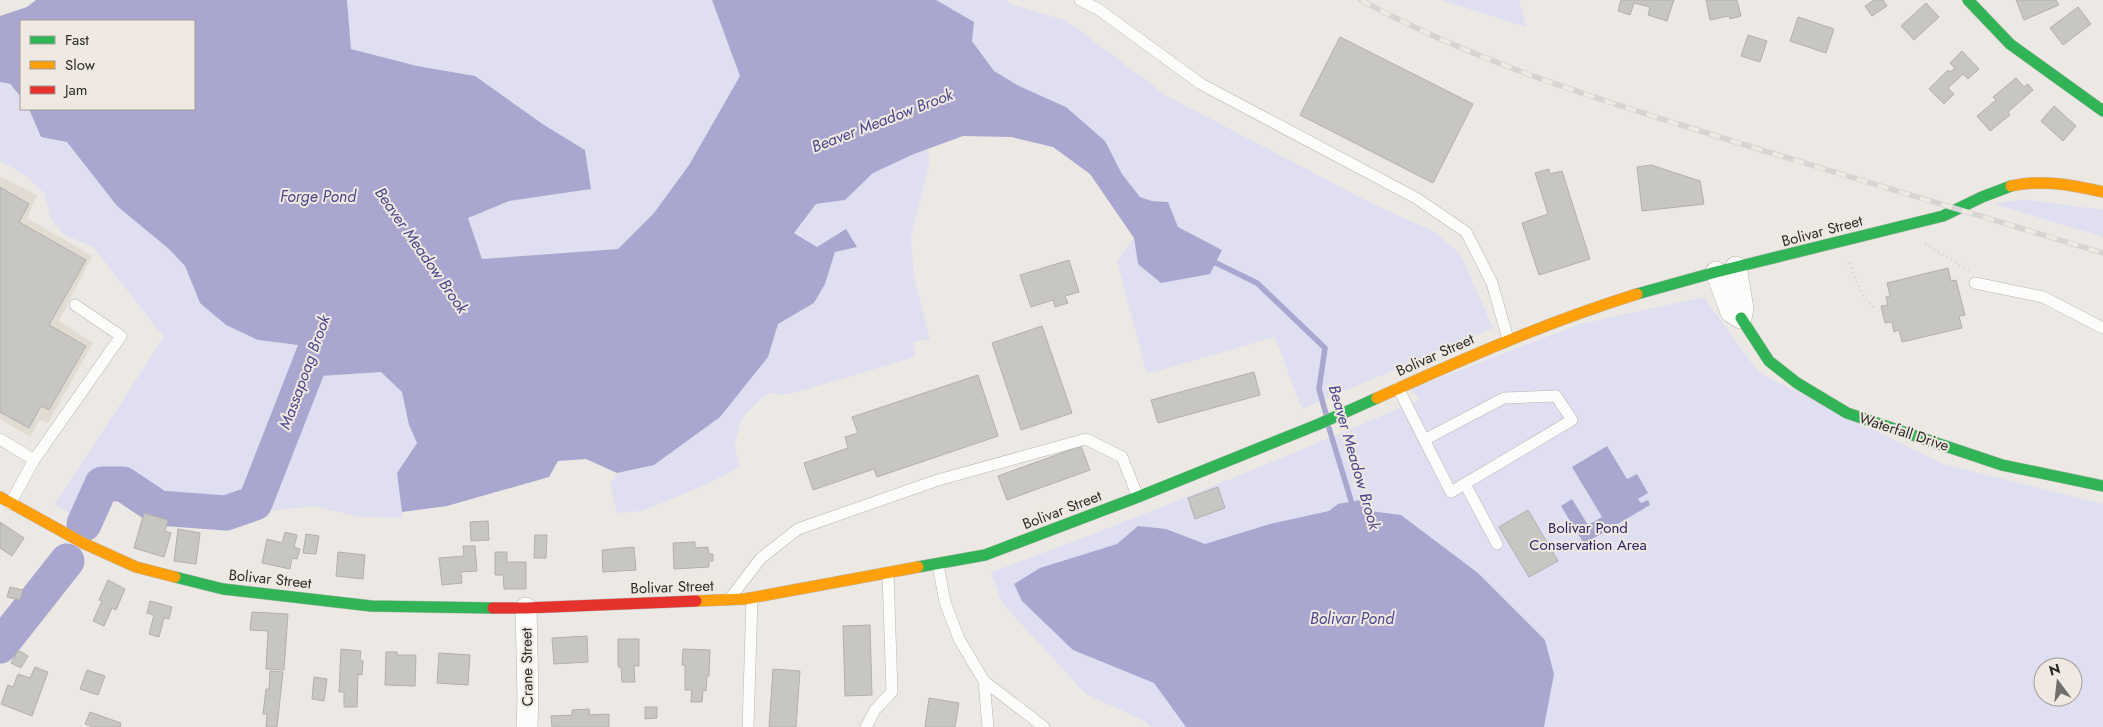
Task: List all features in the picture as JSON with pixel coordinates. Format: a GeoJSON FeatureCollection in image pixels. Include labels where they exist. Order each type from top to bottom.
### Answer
{"type":"FeatureCollection","features":[{"type":"Feature","properties":{"kind":"street"},"geometry":{"type":"LineString","coordinates":[[1968,0],[2010,44],[2103,111]]}},
{"type":"Feature","properties":{"kind":"street","name":"Bolivar Street"},"geometry":{"type":"LineString","coordinates":[[0,497],[83,543],[136,567],[223,589],[371,606],[526,608],[752,598],[985,556],[1319,424],[1508,340],[1573,314],[1646,291],[1943,216],[1982,196],[2022,184],[2070,184],[2103,192]]}},
{"type":"Feature","properties":{"kind":"street","name":"Waterfall Drive"},"geometry":{"type":"LineString","coordinates":[[1726,270],[1732,312],[1741,318],[1769,361],[1797,383],[1847,413],[2002,465],[2103,486]]}},
{"type":"Feature","properties":{"kind":"street","name":"Crane Street"},"geometry":{"type":"LineString","coordinates":[[526,608],[527,727]]}},
{"type":"Feature","properties":{"kind":"lane"},"geometry":{"type":"LineString","coordinates":[[1080,0],[1098,9],[1201,84],[1416,198],[1466,232],[1492,283],[1508,340]]}},
{"type":"Feature","properties":{"kind":"lane"},"geometry":{"type":"LineString","coordinates":[[1973,278],[2043,297],[2103,328]]}},
{"type":"Feature","properties":{"kind":"lane"},"geometry":{"type":"LineString","coordinates":[[10,504],[34,460],[121,336],[75,305]]}},
{"type":"Feature","properties":{"kind":"lane"},"geometry":{"type":"LineString","coordinates":[[1398,388],[1424,440],[1451,492],[1572,420],[1556,396],[1504,398],[1424,440]]}},
{"type":"Feature","properties":{"kind":"lane"},"geometry":{"type":"LineString","coordinates":[[0,439],[34,460]]}},
{"type":"Feature","properties":{"kind":"lane"},"geometry":{"type":"LineString","coordinates":[[728,600],[761,558],[798,529],[938,480],[1086,439],[1122,457],[1138,497]]}},
{"type":"Feature","properties":{"kind":"lane"},"geometry":{"type":"LineString","coordinates":[[1465,484],[1497,544]]}},
{"type":"Feature","properties":{"kind":"lane"},"geometry":{"type":"LineString","coordinates":[[938,565],[945,602],[959,639],[984,681],[1044,727]]}},
{"type":"Feature","properties":{"kind":"lane"},"geometry":{"type":"LineString","coordinates":[[866,727],[875,710],[892,692],[888,573]]}},
{"type":"Feature","properties":{"kind":"lane"},"geometry":{"type":"LineString","coordinates":[[748,727],[752,598]]}},
{"type":"Feature","properties":{"kind":"lane"},"geometry":{"type":"LineString","coordinates":[[984,681],[988,727]]}},
{"type":"Feature","properties":{"kind":"path"},"geometry":{"type":"LineString","coordinates":[[1922,242],[1973,278]]}},
{"type":"Feature","properties":{"kind":"path"},"geometry":{"type":"LineString","coordinates":[[1847,259],[1864,298],[1875,308]]}},
{"type":"Feature","properties":{"kind":"shaded area"},"geometry":{"type":"Polygon","coordinates":[[[0,176],[37,195],[27,218],[92,256],[59,321],[93,343],[48,423],[40,420],[30,437],[0,419],[0,176]]]}},
{"type":"Feature","properties":{"kind":"green space"},"geometry":{"type":"Polygon","coordinates":[[[347,0],[712,0],[741,76],[689,165],[654,213],[618,249],[482,259],[468,218],[509,201],[591,189],[544,125],[475,76],[417,66],[351,49],[347,0]]]}},
{"type":"Feature","properties":{"kind":"green space"},"geometry":{"type":"Polygon","coordinates":[[[936,0],[1006,0],[1011,4],[1067,21],[1167,96],[1369,202],[1437,233],[1461,255],[1493,328],[1302,409],[1275,337],[1147,374],[1117,261],[1134,238],[1138,264],[1222,250],[1178,227],[1168,202],[1152,201],[1140,197],[1122,174],[1105,141],[994,71],[972,40],[936,0]]]}},
{"type":"Feature","properties":{"kind":"green space"},"geometry":{"type":"Polygon","coordinates":[[[1441,0],[1519,0],[1526,27],[1441,0]]]}},
{"type":"Feature","properties":{"kind":"green space"},"geometry":{"type":"Polygon","coordinates":[[[0,82],[10,85],[16,91],[20,99],[20,110],[29,110],[41,137],[67,142],[117,206],[169,249],[185,266],[200,303],[258,340],[298,345],[321,376],[381,372],[402,392],[410,425],[417,443],[397,473],[403,518],[359,517],[314,506],[250,513],[211,521],[141,508],[105,492],[93,529],[55,504],[164,337],[93,247],[63,234],[51,218],[44,193],[25,175],[0,161],[0,82]]]}},
{"type":"Feature","properties":{"kind":"green space"},"geometry":{"type":"Polygon","coordinates":[[[927,149],[930,161],[911,238],[914,277],[930,339],[913,342],[915,357],[794,393],[779,395],[773,393],[764,396],[742,418],[734,446],[740,467],[710,483],[642,511],[617,513],[610,484],[617,473],[654,465],[720,417],[768,357],[778,324],[815,303],[825,284],[835,252],[817,247],[794,232],[816,204],[845,200],[872,173],[927,149]]]}},
{"type":"Feature","properties":{"kind":"green space"},"geometry":{"type":"Polygon","coordinates":[[[2023,199],[2103,210],[2103,237],[1994,204],[2023,199]]]}},
{"type":"Feature","properties":{"kind":"green space","name":"Bolivar Pond Conservation Area"},"geometry":{"type":"Polygon","coordinates":[[[1704,297],[1759,373],[1943,464],[2103,504],[2103,727],[1151,727],[1144,721],[1086,694],[1002,603],[991,572],[1153,511],[1419,400],[1411,389],[1580,324],[1704,297]]]}},
{"type":"Feature","properties":{"kind":"water","name":"Forge Pond"},"geometry":{"type":"Polygon","coordinates":[[[36,0],[347,0],[351,49],[417,66],[475,76],[544,125],[585,150],[591,189],[509,201],[468,218],[482,259],[618,249],[654,213],[689,165],[740,76],[712,0],[936,0],[974,22],[972,41],[994,71],[1019,86],[1066,107],[1105,141],[1122,174],[1140,197],[1152,201],[1168,202],[1178,227],[1222,250],[1210,274],[1161,283],[1138,264],[1134,238],[1090,174],[1053,147],[1011,137],[963,136],[914,154],[873,173],[845,200],[816,204],[794,233],[817,247],[846,229],[857,247],[835,252],[825,284],[814,303],[778,324],[768,357],[720,417],[654,465],[617,473],[586,459],[558,461],[549,477],[447,506],[402,512],[397,473],[417,443],[409,425],[402,392],[381,372],[321,376],[298,345],[258,340],[226,325],[200,303],[185,266],[169,249],[117,206],[67,142],[41,137],[29,110],[195,110],[195,20],[20,20],[20,96],[10,84],[0,82],[0,16],[27,7],[36,0]]]}},
{"type":"Feature","properties":{"kind":"water"},"geometry":{"type":"Polygon","coordinates":[[[1607,446],[1627,479],[1637,474],[1648,493],[1638,499],[1641,503],[1648,500],[1650,505],[1584,544],[1561,506],[1572,499],[1588,525],[1602,517],[1572,467],[1607,446]]]}},
{"type":"Feature","properties":{"kind":"water","name":"Bolivar Pond"},"geometry":{"type":"Polygon","coordinates":[[[1360,500],[1370,511],[1401,515],[1478,573],[1545,640],[1554,674],[1544,727],[1186,727],[1154,683],[1073,650],[1022,601],[1014,584],[1040,568],[1117,544],[1138,526],[1166,529],[1205,544],[1270,524],[1329,511],[1338,504],[1360,500]]]}},
{"type":"Feature","properties":{"kind":"building"},"geometry":{"type":"Polygon","coordinates":[[[1621,0],[1674,0],[1667,21],[1648,15],[1650,7],[1634,3],[1630,15],[1618,11],[1621,0]]]}},
{"type":"Feature","properties":{"kind":"building"},"geometry":{"type":"Polygon","coordinates":[[[1706,0],[1737,0],[1741,16],[1730,19],[1729,16],[1710,20],[1706,0]]]}},
{"type":"Feature","properties":{"kind":"building"},"geometry":{"type":"Polygon","coordinates":[[[1874,0],[1883,0],[1887,6],[1872,16],[1865,6],[1874,0]]]}},
{"type":"Feature","properties":{"kind":"building"},"geometry":{"type":"Polygon","coordinates":[[[2016,0],[2056,0],[2059,5],[2024,20],[2016,0]]]}},
{"type":"Feature","properties":{"kind":"building"},"geometry":{"type":"Polygon","coordinates":[[[1926,3],[1939,17],[1914,40],[1901,26],[1926,3]]]}},
{"type":"Feature","properties":{"kind":"building"},"geometry":{"type":"Polygon","coordinates":[[[2078,7],[2091,24],[2063,45],[2050,28],[2078,7]]]}},
{"type":"Feature","properties":{"kind":"building"},"geometry":{"type":"Polygon","coordinates":[[[1798,17],[1834,29],[1826,53],[1790,41],[1798,17]]]}},
{"type":"Feature","properties":{"kind":"building"},"geometry":{"type":"Polygon","coordinates":[[[1748,35],[1767,41],[1760,62],[1741,56],[1748,35]]]}},
{"type":"Feature","properties":{"kind":"building"},"geometry":{"type":"Polygon","coordinates":[[[1340,37],[1473,104],[1433,183],[1300,115],[1340,37]]]}},
{"type":"Feature","properties":{"kind":"building"},"geometry":{"type":"Polygon","coordinates":[[[1962,51],[1979,69],[1968,79],[1963,74],[1948,88],[1954,94],[1944,104],[1929,89],[1948,70],[1950,72],[1955,68],[1950,63],[1962,51]]]}},
{"type":"Feature","properties":{"kind":"building"},"geometry":{"type":"Polygon","coordinates":[[[2016,78],[2024,87],[2028,84],[2033,90],[2008,112],[2010,115],[1990,131],[1977,116],[1996,100],[1993,97],[2016,78]]]}},
{"type":"Feature","properties":{"kind":"building"},"geometry":{"type":"Polygon","coordinates":[[[2054,106],[2076,126],[2063,141],[2041,121],[2054,106]]]}},
{"type":"Feature","properties":{"kind":"building"},"geometry":{"type":"Polygon","coordinates":[[[1651,165],[1700,181],[1704,204],[1642,211],[1637,167],[1651,165]]]}},
{"type":"Feature","properties":{"kind":"building"},"geometry":{"type":"Polygon","coordinates":[[[1549,169],[1550,174],[1562,171],[1590,259],[1539,275],[1522,223],[1548,214],[1535,173],[1549,169]]]}},
{"type":"Feature","properties":{"kind":"building"},"geometry":{"type":"Polygon","coordinates":[[[0,187],[29,204],[19,222],[86,260],[49,325],[86,346],[49,410],[41,406],[29,428],[0,412],[0,187]]]}},
{"type":"Feature","properties":{"kind":"building"},"geometry":{"type":"Polygon","coordinates":[[[1069,260],[1079,292],[1065,296],[1068,303],[1055,307],[1053,300],[1031,307],[1020,275],[1069,260]]]}},
{"type":"Feature","properties":{"kind":"building"},"geometry":{"type":"Polygon","coordinates":[[[1948,268],[1951,281],[1956,280],[1965,315],[1959,316],[1962,328],[1902,342],[1899,330],[1894,332],[1892,322],[1885,323],[1881,306],[1888,305],[1886,297],[1890,296],[1887,283],[1948,268]]]}},
{"type":"Feature","properties":{"kind":"building"},"geometry":{"type":"Polygon","coordinates":[[[1042,326],[1072,413],[1021,430],[992,343],[1042,326]]]}},
{"type":"Feature","properties":{"kind":"building"},"geometry":{"type":"Polygon","coordinates":[[[1254,372],[1260,395],[1158,423],[1151,400],[1254,372]]]}},
{"type":"Feature","properties":{"kind":"building"},"geometry":{"type":"Polygon","coordinates":[[[978,375],[998,436],[877,477],[874,469],[813,490],[804,463],[848,448],[845,437],[858,433],[852,417],[978,375]]]}},
{"type":"Feature","properties":{"kind":"building"},"geometry":{"type":"Polygon","coordinates":[[[1081,446],[1090,470],[1007,500],[998,476],[1081,446]]]}},
{"type":"Feature","properties":{"kind":"building"},"geometry":{"type":"Polygon","coordinates":[[[1218,487],[1225,508],[1195,519],[1188,498],[1218,487]]]}},
{"type":"Feature","properties":{"kind":"building"},"geometry":{"type":"Polygon","coordinates":[[[1528,510],[1558,561],[1529,577],[1499,527],[1528,510]]]}},
{"type":"Feature","properties":{"kind":"building"},"geometry":{"type":"Polygon","coordinates":[[[144,513],[168,520],[165,531],[171,533],[164,557],[134,548],[144,513]]]}},
{"type":"Feature","properties":{"kind":"building"},"geometry":{"type":"Polygon","coordinates":[[[488,521],[489,540],[471,541],[470,522],[488,521]]]}},
{"type":"Feature","properties":{"kind":"building"},"geometry":{"type":"Polygon","coordinates":[[[0,522],[24,538],[12,556],[0,548],[0,522]]]}},
{"type":"Feature","properties":{"kind":"building"},"geometry":{"type":"Polygon","coordinates":[[[178,529],[200,533],[196,564],[174,561],[178,529]]]}},
{"type":"Feature","properties":{"kind":"building"},"geometry":{"type":"Polygon","coordinates":[[[285,532],[297,535],[294,547],[300,549],[297,559],[292,558],[290,569],[262,563],[267,539],[282,543],[285,532]]]}},
{"type":"Feature","properties":{"kind":"building"},"geometry":{"type":"Polygon","coordinates":[[[306,534],[319,536],[316,554],[303,553],[306,534]]]}},
{"type":"Feature","properties":{"kind":"building"},"geometry":{"type":"Polygon","coordinates":[[[535,535],[547,535],[546,558],[534,558],[535,535]]]}},
{"type":"Feature","properties":{"kind":"building"},"geometry":{"type":"Polygon","coordinates":[[[695,542],[695,548],[708,547],[709,554],[713,554],[713,561],[709,561],[709,567],[674,569],[673,543],[695,542]]]}},
{"type":"Feature","properties":{"kind":"building"},"geometry":{"type":"Polygon","coordinates":[[[463,546],[475,546],[477,571],[461,572],[462,583],[442,585],[439,558],[464,556],[463,546]]]}},
{"type":"Feature","properties":{"kind":"building"},"geometry":{"type":"Polygon","coordinates":[[[634,547],[636,570],[603,572],[602,550],[634,547]]]}},
{"type":"Feature","properties":{"kind":"building"},"geometry":{"type":"Polygon","coordinates":[[[338,552],[365,555],[363,579],[336,576],[338,552]]]}},
{"type":"Feature","properties":{"kind":"building"},"geometry":{"type":"Polygon","coordinates":[[[495,552],[507,552],[507,562],[526,562],[526,589],[504,589],[503,575],[495,575],[495,552]]]}},
{"type":"Feature","properties":{"kind":"building"},"geometry":{"type":"Polygon","coordinates":[[[108,580],[125,589],[116,610],[112,608],[104,626],[93,621],[102,601],[99,600],[108,580]]]}},
{"type":"Feature","properties":{"kind":"building"},"geometry":{"type":"Polygon","coordinates":[[[10,587],[23,590],[20,600],[7,597],[10,587]]]}},
{"type":"Feature","properties":{"kind":"building"},"geometry":{"type":"Polygon","coordinates":[[[150,601],[172,607],[169,619],[164,618],[159,637],[149,634],[154,615],[147,613],[150,601]]]}},
{"type":"Feature","properties":{"kind":"building"},"geometry":{"type":"Polygon","coordinates":[[[252,612],[288,614],[284,670],[266,669],[268,631],[250,630],[252,612]]]}},
{"type":"Feature","properties":{"kind":"building"},"geometry":{"type":"Polygon","coordinates":[[[870,625],[872,695],[845,696],[843,626],[870,625]]]}},
{"type":"Feature","properties":{"kind":"building"},"geometry":{"type":"Polygon","coordinates":[[[587,636],[588,662],[554,664],[552,638],[587,636]]]}},
{"type":"Feature","properties":{"kind":"building"},"geometry":{"type":"Polygon","coordinates":[[[618,639],[639,639],[639,666],[634,666],[635,682],[622,682],[621,667],[618,667],[618,639]]]}},
{"type":"Feature","properties":{"kind":"building"},"geometry":{"type":"Polygon","coordinates":[[[341,649],[361,651],[360,660],[363,661],[362,675],[358,674],[357,707],[344,707],[344,692],[339,692],[341,649]]]}},
{"type":"Feature","properties":{"kind":"building"},"geometry":{"type":"Polygon","coordinates":[[[683,649],[710,650],[709,676],[707,676],[706,691],[703,690],[702,702],[691,702],[692,690],[685,690],[685,665],[682,665],[683,649]]]}},
{"type":"Feature","properties":{"kind":"building"},"geometry":{"type":"Polygon","coordinates":[[[18,650],[28,656],[21,668],[11,663],[18,650]]]}},
{"type":"Feature","properties":{"kind":"building"},"geometry":{"type":"Polygon","coordinates":[[[386,652],[397,652],[397,655],[416,655],[415,686],[385,685],[386,652]]]}},
{"type":"Feature","properties":{"kind":"building"},"geometry":{"type":"Polygon","coordinates":[[[439,653],[470,655],[468,685],[437,683],[439,653]]]}},
{"type":"Feature","properties":{"kind":"building"},"geometry":{"type":"Polygon","coordinates":[[[35,667],[48,672],[32,716],[1,704],[8,685],[13,687],[18,674],[30,678],[35,667]]]}},
{"type":"Feature","properties":{"kind":"building"},"geometry":{"type":"Polygon","coordinates":[[[773,669],[800,671],[796,727],[769,727],[773,669]]]}},
{"type":"Feature","properties":{"kind":"building"},"geometry":{"type":"Polygon","coordinates":[[[87,670],[105,676],[98,695],[80,689],[87,670]]]}},
{"type":"Feature","properties":{"kind":"building"},"geometry":{"type":"Polygon","coordinates":[[[270,671],[283,672],[277,727],[266,727],[267,714],[263,714],[266,689],[269,689],[270,671]]]}},
{"type":"Feature","properties":{"kind":"building"},"geometry":{"type":"Polygon","coordinates":[[[314,677],[327,679],[324,701],[312,699],[314,677]]]}},
{"type":"Feature","properties":{"kind":"building"},"geometry":{"type":"Polygon","coordinates":[[[929,698],[959,703],[955,727],[925,727],[929,698]]]}},
{"type":"Feature","properties":{"kind":"building"},"geometry":{"type":"Polygon","coordinates":[[[645,707],[657,707],[657,718],[645,719],[645,707]]]}},
{"type":"Feature","properties":{"kind":"building"},"geometry":{"type":"Polygon","coordinates":[[[589,709],[590,715],[609,714],[609,727],[552,727],[551,716],[572,715],[572,710],[589,709]]]}},
{"type":"Feature","properties":{"kind":"building"},"geometry":{"type":"Polygon","coordinates":[[[90,712],[121,723],[120,727],[93,727],[85,724],[90,712]]]}},
{"type":"Feature","properties":{"kind":"waterway","name":"Beaver Meadow Brook"},"geometry":{"type":"LineString","coordinates":[[1210,260],[1257,283],[1325,348],[1319,389],[1326,414]]}},
{"type":"Feature","properties":{"kind":"waterway","name":"Massapoag Brook"},"geometry":{"type":"LineString","coordinates":[[84,524],[102,484],[123,484],[159,508],[226,513],[255,503],[325,324],[326,316]]}},
{"type":"Feature","properties":{"kind":"waterway","name":"Beaver Meadow Brook"},"geometry":{"type":"LineString","coordinates":[[1329,428],[1353,507]]}},
{"type":"Feature","properties":{"kind":"waterway","name":"Massapoag Brook"},"geometry":{"type":"LineString","coordinates":[[0,646],[67,561]]}},
{"type":"Feature","properties":{"kind":"railway"},"geometry":{"type":"LineString","coordinates":[[1361,0],[1445,41],[1532,76],[1665,120],[2103,253]]}},
{"type":"Feature","properties":{"kind":"traffic: fast"},"geometry":{"type":"LineString","coordinates":[[1968,0],[2010,44],[2103,111]]}},
{"type":"Feature","properties":{"kind":"traffic: fast"},"geometry":{"type":"LineString","coordinates":[[1637,294],[1716,272],[1943,216],[1982,197],[2011,186]]}},
{"type":"Feature","properties":{"kind":"traffic: fast"},"geometry":{"type":"LineString","coordinates":[[1741,318],[1769,361],[1797,383],[1847,413],[2002,465],[2103,486]]}},
{"type":"Feature","properties":{"kind":"traffic: fast"},"geometry":{"type":"LineString","coordinates":[[918,567],[985,555],[1138,497],[1319,424],[1377,398]]}},
{"type":"Feature","properties":{"kind":"traffic: fast"},"geometry":{"type":"LineString","coordinates":[[175,577],[223,589],[371,606],[493,608]]}},
{"type":"Feature","properties":{"kind":"traffic: slow"},"geometry":{"type":"LineString","coordinates":[[2011,186],[2046,183],[2103,192]]}},
{"type":"Feature","properties":{"kind":"traffic: slow"},"geometry":{"type":"LineString","coordinates":[[1377,398],[1473,355],[1570,317],[1637,294]]}},
{"type":"Feature","properties":{"kind":"traffic: slow"},"geometry":{"type":"LineString","coordinates":[[0,497],[83,543],[136,567],[175,577]]}},
{"type":"Feature","properties":{"kind":"traffic: slow"},"geometry":{"type":"LineString","coordinates":[[696,601],[745,599],[918,567]]}},
{"type":"Feature","properties":{"kind":"traffic: jam"},"geometry":{"type":"LineString","coordinates":[[493,608],[696,601]]}}]}
